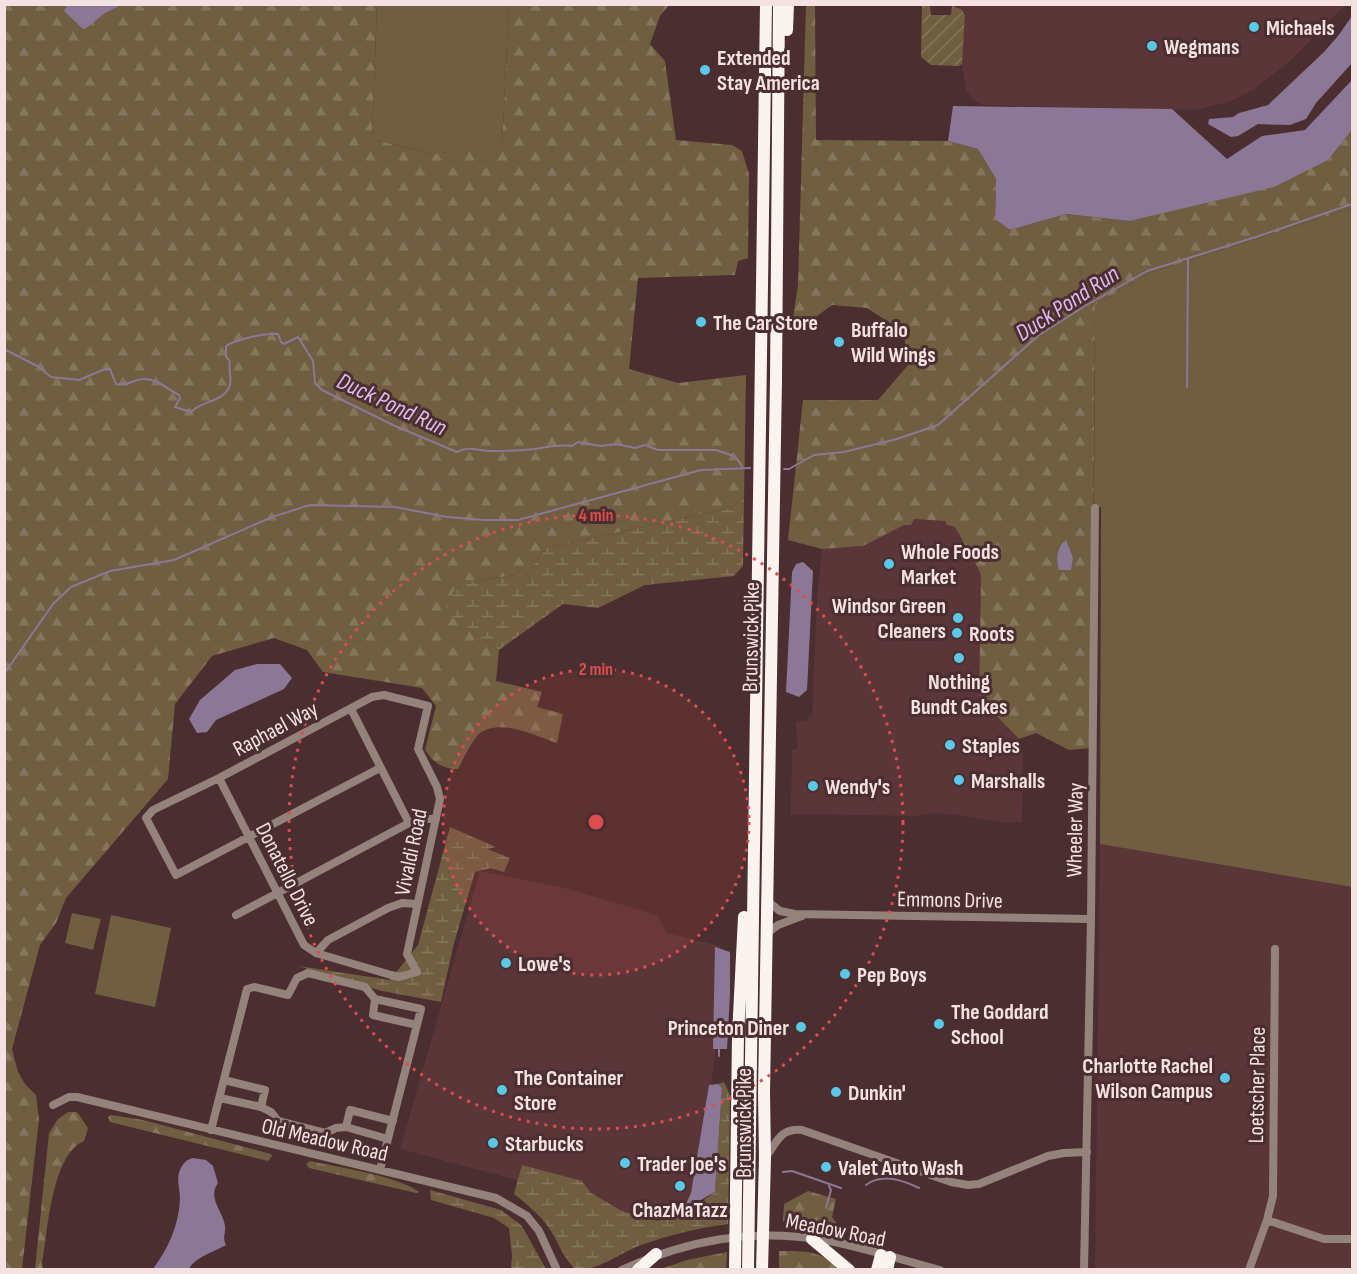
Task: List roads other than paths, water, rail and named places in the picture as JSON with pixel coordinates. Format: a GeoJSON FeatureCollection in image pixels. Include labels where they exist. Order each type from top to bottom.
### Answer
{"type":"FeatureCollection","features":[{"type":"Feature","properties":{"kind":"highway","name":"Brunswick Pike"},"geometry":{"type":"LineString","coordinates":[[748,1269],[766,4]]}},
{"type":"Feature","properties":{"kind":"highway","name":"Brunswick Pike"},"geometry":{"type":"LineString","coordinates":[[764,1269],[762,1238],[780,100],[779,4]]}},
{"type":"Feature","properties":{"kind":"highway"},"geometry":{"type":"LineString","coordinates":[[780,100],[788,4]]}},
{"type":"Feature","properties":{"kind":"highway"},"geometry":{"type":"LineString","coordinates":[[735,1269],[740,980],[745,913],[754,854]]}},
{"type":"Feature","properties":{"kind":"highway"},"geometry":{"type":"LineString","coordinates":[[812,1239],[849,1269]]}},
{"type":"Feature","properties":{"kind":"highway"},"geometry":{"type":"LineString","coordinates":[[638,1269],[656,1254]]}},
{"type":"Feature","properties":{"kind":"highway"},"geometry":{"type":"LineString","coordinates":[[877,1269],[886,1261]]}},
{"type":"Feature","properties":{"kind":"street","name":"Wheeler Way"},"geometry":{"type":"LineString","coordinates":[[1084,1269],[1091,919],[1095,508]]}},
{"type":"Feature","properties":{"kind":"street","name":"Raphael Way"},"geometry":{"type":"LineString","coordinates":[[248,837],[176,875],[146,818],[153,810],[219,778],[372,697],[384,696],[428,706]]}},
{"type":"Feature","properties":{"kind":"street","name":"Vivaldi Road"},"geometry":{"type":"LineString","coordinates":[[417,972],[407,954],[440,799],[437,787],[418,749],[428,706]]}},
{"type":"Feature","properties":{"kind":"street"},"geometry":{"type":"LineString","coordinates":[[351,709],[409,823]]}},
{"type":"Feature","properties":{"kind":"street"},"geometry":{"type":"LineString","coordinates":[[248,837],[380,768]]}},
{"type":"Feature","properties":{"kind":"street","name":"Donatello Drive"},"geometry":{"type":"LineString","coordinates":[[219,778],[304,945],[316,953],[391,975],[403,976],[417,972]]}},
{"type":"Feature","properties":{"kind":"street"},"geometry":{"type":"LineString","coordinates":[[236,915],[409,823],[436,819]]}},
{"type":"Feature","properties":{"kind":"street","name":"Emmons Drive"},"geometry":{"type":"LineString","coordinates":[[767,901],[780,911],[808,914],[1091,919]]}},
{"type":"Feature","properties":{"kind":"street"},"geometry":{"type":"LineString","coordinates":[[316,953],[328,940],[388,908],[402,903],[417,904]]}},
{"type":"Feature","properties":{"kind":"street","name":"Emmons Drive"},"geometry":{"type":"LineString","coordinates":[[766,934],[777,925],[808,914]]}},
{"type":"Feature","properties":{"kind":"street","name":"Loetscher Place"},"geometry":{"type":"LineString","coordinates":[[1249,1269],[1267,1220],[1272,1196],[1275,949]]}},
{"type":"Feature","properties":{"kind":"street"},"geometry":{"type":"LineString","coordinates":[[212,1130],[247,989],[254,987],[288,995],[297,978],[308,973],[365,987],[373,993],[375,999],[373,1015],[417,1025]]}},
{"type":"Feature","properties":{"kind":"street"},"geometry":{"type":"LineString","coordinates":[[375,999],[421,1009],[381,1170]]}},
{"type":"Feature","properties":{"kind":"street"},"geometry":{"type":"LineString","coordinates":[[224,1080],[265,1090],[261,1107]]}},
{"type":"Feature","properties":{"kind":"street","name":"Old Meadow Road"},"geometry":{"type":"LineString","coordinates":[[53,1105],[69,1097],[77,1097],[496,1198],[527,1215],[539,1232],[557,1269]]}},
{"type":"Feature","properties":{"kind":"street"},"geometry":{"type":"LineString","coordinates":[[220,1098],[261,1107],[271,1112],[278,1121],[325,1133],[346,1127],[388,1139]]}},
{"type":"Feature","properties":{"kind":"street"},"geometry":{"type":"LineString","coordinates":[[346,1127],[350,1110],[393,1121]]}},
{"type":"Feature","properties":{"kind":"street"},"geometry":{"type":"LineString","coordinates":[[765,1158],[782,1133],[792,1129],[802,1130],[951,1182],[968,1185],[989,1182],[1054,1155],[1087,1152]]}},
{"type":"Feature","properties":{"kind":"street"},"geometry":{"type":"LineString","coordinates":[[1267,1220],[1324,1239],[1353,1239]]}},
{"type":"Feature","properties":{"kind":"street","name":"Meadow Road"},"geometry":{"type":"LineString","coordinates":[[622,1269],[656,1254],[719,1239],[754,1236],[824,1240],[886,1261],[940,1269]]}},
{"type":"Feature","properties":{"kind":"waterway","name":"Duck Pond Run"},"geometry":{"type":"LineString","coordinates":[[784,469],[789,469],[814,455],[844,452],[897,439],[938,425],[1039,335],[1147,271],[1352,204]]}},
{"type":"Feature","properties":{"kind":"waterway"},"geometry":{"type":"LineString","coordinates":[[1187,387],[1188,260]]}},
{"type":"Feature","properties":{"kind":"waterway","name":"Duck Pond Run"},"geometry":{"type":"LineString","coordinates":[[4,349],[39,367],[51,377],[79,380],[110,369],[116,384],[149,379],[179,395],[180,398],[175,407],[191,412],[227,391],[231,379],[226,346],[266,334],[278,334],[284,344],[298,337],[313,361],[315,383],[322,390],[395,426],[457,452],[468,449],[523,450],[572,446],[578,442],[601,446],[616,444],[635,448],[645,445],[658,450],[716,450],[731,455],[743,468]]}},
{"type":"Feature","properties":{"kind":"waterway"},"geometry":{"type":"LineString","coordinates":[[4,674],[53,604],[71,587],[110,571],[174,560],[272,517],[310,505],[395,507],[447,517],[518,520],[701,470],[750,468]]}},
{"type":"Feature","properties":{"kind":"waterway"},"geometry":{"type":"LineString","coordinates":[[719,1048],[719,1056]]}},
{"type":"Feature","properties":{"kind":"waterway"},"geometry":{"type":"LineString","coordinates":[[783,1172],[792,1171],[841,1188]]}},
{"type":"Feature","properties":{"kind":"waterway"},"geometry":{"type":"LineString","coordinates":[[866,1185],[878,1179],[892,1179],[919,1188]]}},
{"type":"Feature","properties":{"kind":"waterway"},"geometry":{"type":"LineString","coordinates":[[826,1208],[831,1190],[829,1186]]}},
{"type":"Feature","properties":{"kind":"place","name":"Michaels"},"geometry":{"type":"Point","coordinates":[1254,27]}},
{"type":"Feature","properties":{"kind":"place","name":"Wegmans"},"geometry":{"type":"Point","coordinates":[1152,46]}},
{"type":"Feature","properties":{"kind":"place","name":"Extended Stay America"},"geometry":{"type":"Point","coordinates":[705,70]}},
{"type":"Feature","properties":{"kind":"place","name":"The Car Store"},"geometry":{"type":"Point","coordinates":[701,322]}},
{"type":"Feature","properties":{"kind":"place","name":"Buffalo Wild Wings"},"geometry":{"type":"Point","coordinates":[839,342]}},
{"type":"Feature","properties":{"kind":"place","name":"Whole Foods Market"},"geometry":{"type":"Point","coordinates":[889,564]}},
{"type":"Feature","properties":{"kind":"place","name":"Windsor Green Cleaners"},"geometry":{"type":"Point","coordinates":[958,618]}},
{"type":"Feature","properties":{"kind":"place","name":"Roots"},"geometry":{"type":"Point","coordinates":[957,633]}},
{"type":"Feature","properties":{"kind":"place","name":"Nothing Bundt Cakes"},"geometry":{"type":"Point","coordinates":[959,658]}},
{"type":"Feature","properties":{"kind":"place","name":"Staples"},"geometry":{"type":"Point","coordinates":[950,745]}},
{"type":"Feature","properties":{"kind":"place","name":"Marshalls"},"geometry":{"type":"Point","coordinates":[959,780]}},
{"type":"Feature","properties":{"kind":"place","name":"Wendy's"},"geometry":{"type":"Point","coordinates":[813,786]}},
{"type":"Feature","properties":{"kind":"place","name":"Lowe's"},"geometry":{"type":"Point","coordinates":[506,963]}},
{"type":"Feature","properties":{"kind":"place","name":"Pep Boys"},"geometry":{"type":"Point","coordinates":[845,974]}},
{"type":"Feature","properties":{"kind":"place","name":"The Goddard School"},"geometry":{"type":"Point","coordinates":[939,1024]}},
{"type":"Feature","properties":{"kind":"place","name":"Princeton Diner"},"geometry":{"type":"Point","coordinates":[801,1027]}},
{"type":"Feature","properties":{"kind":"place","name":"Charlotte Rachel Wilson Campus"},"geometry":{"type":"Point","coordinates":[1225,1078]}},
{"type":"Feature","properties":{"kind":"place","name":"The Container Store"},"geometry":{"type":"Point","coordinates":[502,1090]}},
{"type":"Feature","properties":{"kind":"place","name":"Dunkin'"},"geometry":{"type":"Point","coordinates":[836,1092]}},
{"type":"Feature","properties":{"kind":"place","name":"Starbucks"},"geometry":{"type":"Point","coordinates":[493,1143]}},
{"type":"Feature","properties":{"kind":"place","name":"Trader Joe's"},"geometry":{"type":"Point","coordinates":[625,1163]}},
{"type":"Feature","properties":{"kind":"place","name":"Valet Auto Wash"},"geometry":{"type":"Point","coordinates":[826,1167]}},
{"type":"Feature","properties":{"kind":"place","name":"ChazMaTazz"},"geometry":{"type":"Point","coordinates":[680,1186]}}]}
